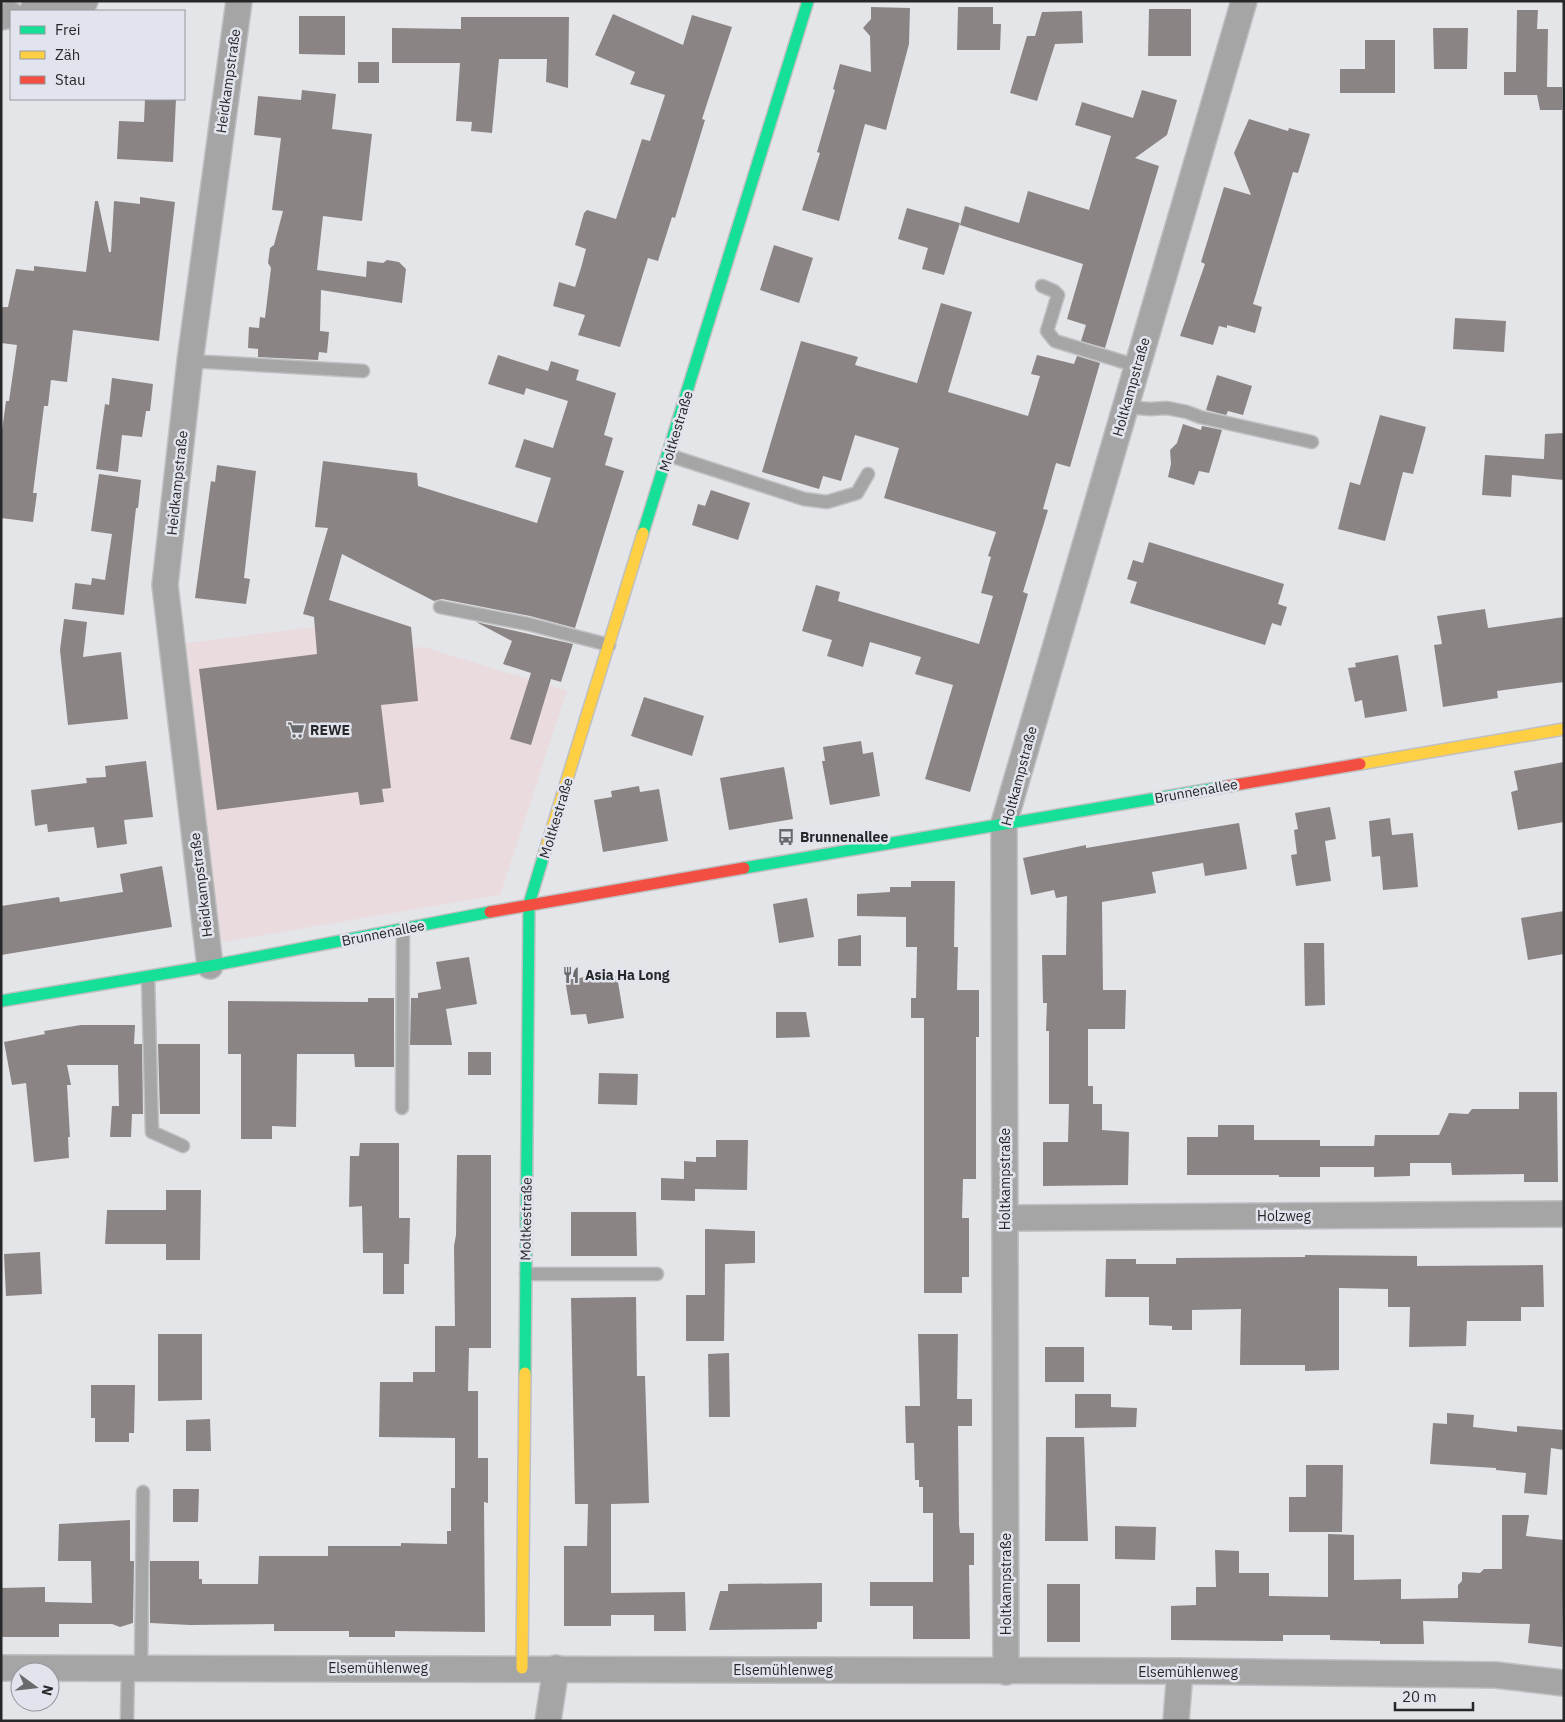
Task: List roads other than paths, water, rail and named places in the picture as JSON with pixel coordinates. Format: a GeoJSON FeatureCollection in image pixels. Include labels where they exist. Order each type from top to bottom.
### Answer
{"type":"FeatureCollection","features":[{"type":"Feature","properties":{"kind":"street"},"geometry":{"type":"LineString","coordinates":[[37,10],[85,1]]}},
{"type":"Feature","properties":{"kind":"street","name":"Heidkampstraße"},"geometry":{"type":"LineString","coordinates":[[210,966],[165,585],[190,361],[238,1]]}},
{"type":"Feature","properties":{"kind":"street","name":"Moltkestraße"},"geometry":{"type":"LineString","coordinates":[[522,1668],[529,904],[808,1]]}},
{"type":"Feature","properties":{"kind":"street","name":"Holtkampstraße"},"geometry":{"type":"LineString","coordinates":[[1006,1672],[1004,823],[1244,1]]}},
{"type":"Feature","properties":{"kind":"street","name":"Brunnenallee"},"geometry":{"type":"LineString","coordinates":[[1,1001],[210,966],[529,904],[1564,729]]}},
{"type":"Feature","properties":{"kind":"street","name":"Holzweg"},"geometry":{"type":"LineString","coordinates":[[1005,1218],[1564,1214]]}},
{"type":"Feature","properties":{"kind":"street","name":"Elsemühlenweg"},"geometry":{"type":"LineString","coordinates":[[1,1668],[1180,1671],[1496,1675],[1564,1683]]}},
{"type":"Feature","properties":{"kind":"street"},"geometry":{"type":"LineString","coordinates":[[548,1721],[556,1668]]}},
{"type":"Feature","properties":{"kind":"street"},"geometry":{"type":"LineString","coordinates":[[1176,1721],[1180,1671]]}},
{"type":"Feature","properties":{"kind":"lane"},"geometry":{"type":"LineString","coordinates":[[1042,286],[1054,291],[1058,295],[1047,331],[1055,341],[1137,366]]}},
{"type":"Feature","properties":{"kind":"lane"},"geometry":{"type":"LineString","coordinates":[[190,361],[363,371]]}},
{"type":"Feature","properties":{"kind":"lane"},"geometry":{"type":"LineString","coordinates":[[1125,406],[1187,412],[1200,417],[1312,442]]}},
{"type":"Feature","properties":{"kind":"lane"},"geometry":{"type":"LineString","coordinates":[[668,455],[804,500],[827,502],[857,493],[868,474]]}},
{"type":"Feature","properties":{"kind":"lane"},"geometry":{"type":"LineString","coordinates":[[440,607],[528,624],[609,645]]}},
{"type":"Feature","properties":{"kind":"lane"},"geometry":{"type":"LineString","coordinates":[[402,1108],[403,929]]}},
{"type":"Feature","properties":{"kind":"lane"},"geometry":{"type":"LineString","coordinates":[[148,977],[152,1132],[183,1146]]}},
{"type":"Feature","properties":{"kind":"lane"},"geometry":{"type":"LineString","coordinates":[[526,1274],[657,1274]]}},
{"type":"Feature","properties":{"kind":"lane"},"geometry":{"type":"LineString","coordinates":[[127,1721],[134,1668],[143,1492]]}},
{"type":"Feature","properties":{"kind":"place","name":"REWE"},"geometry":{"type":"Point","coordinates":[296,730]}},
{"type":"Feature","properties":{"kind":"place","name":"Brunnenallee"},"geometry":{"type":"Point","coordinates":[786,837]}},
{"type":"Feature","properties":{"kind":"place","name":"Asia Ha Long"},"geometry":{"type":"Point","coordinates":[571,975]}}]}
